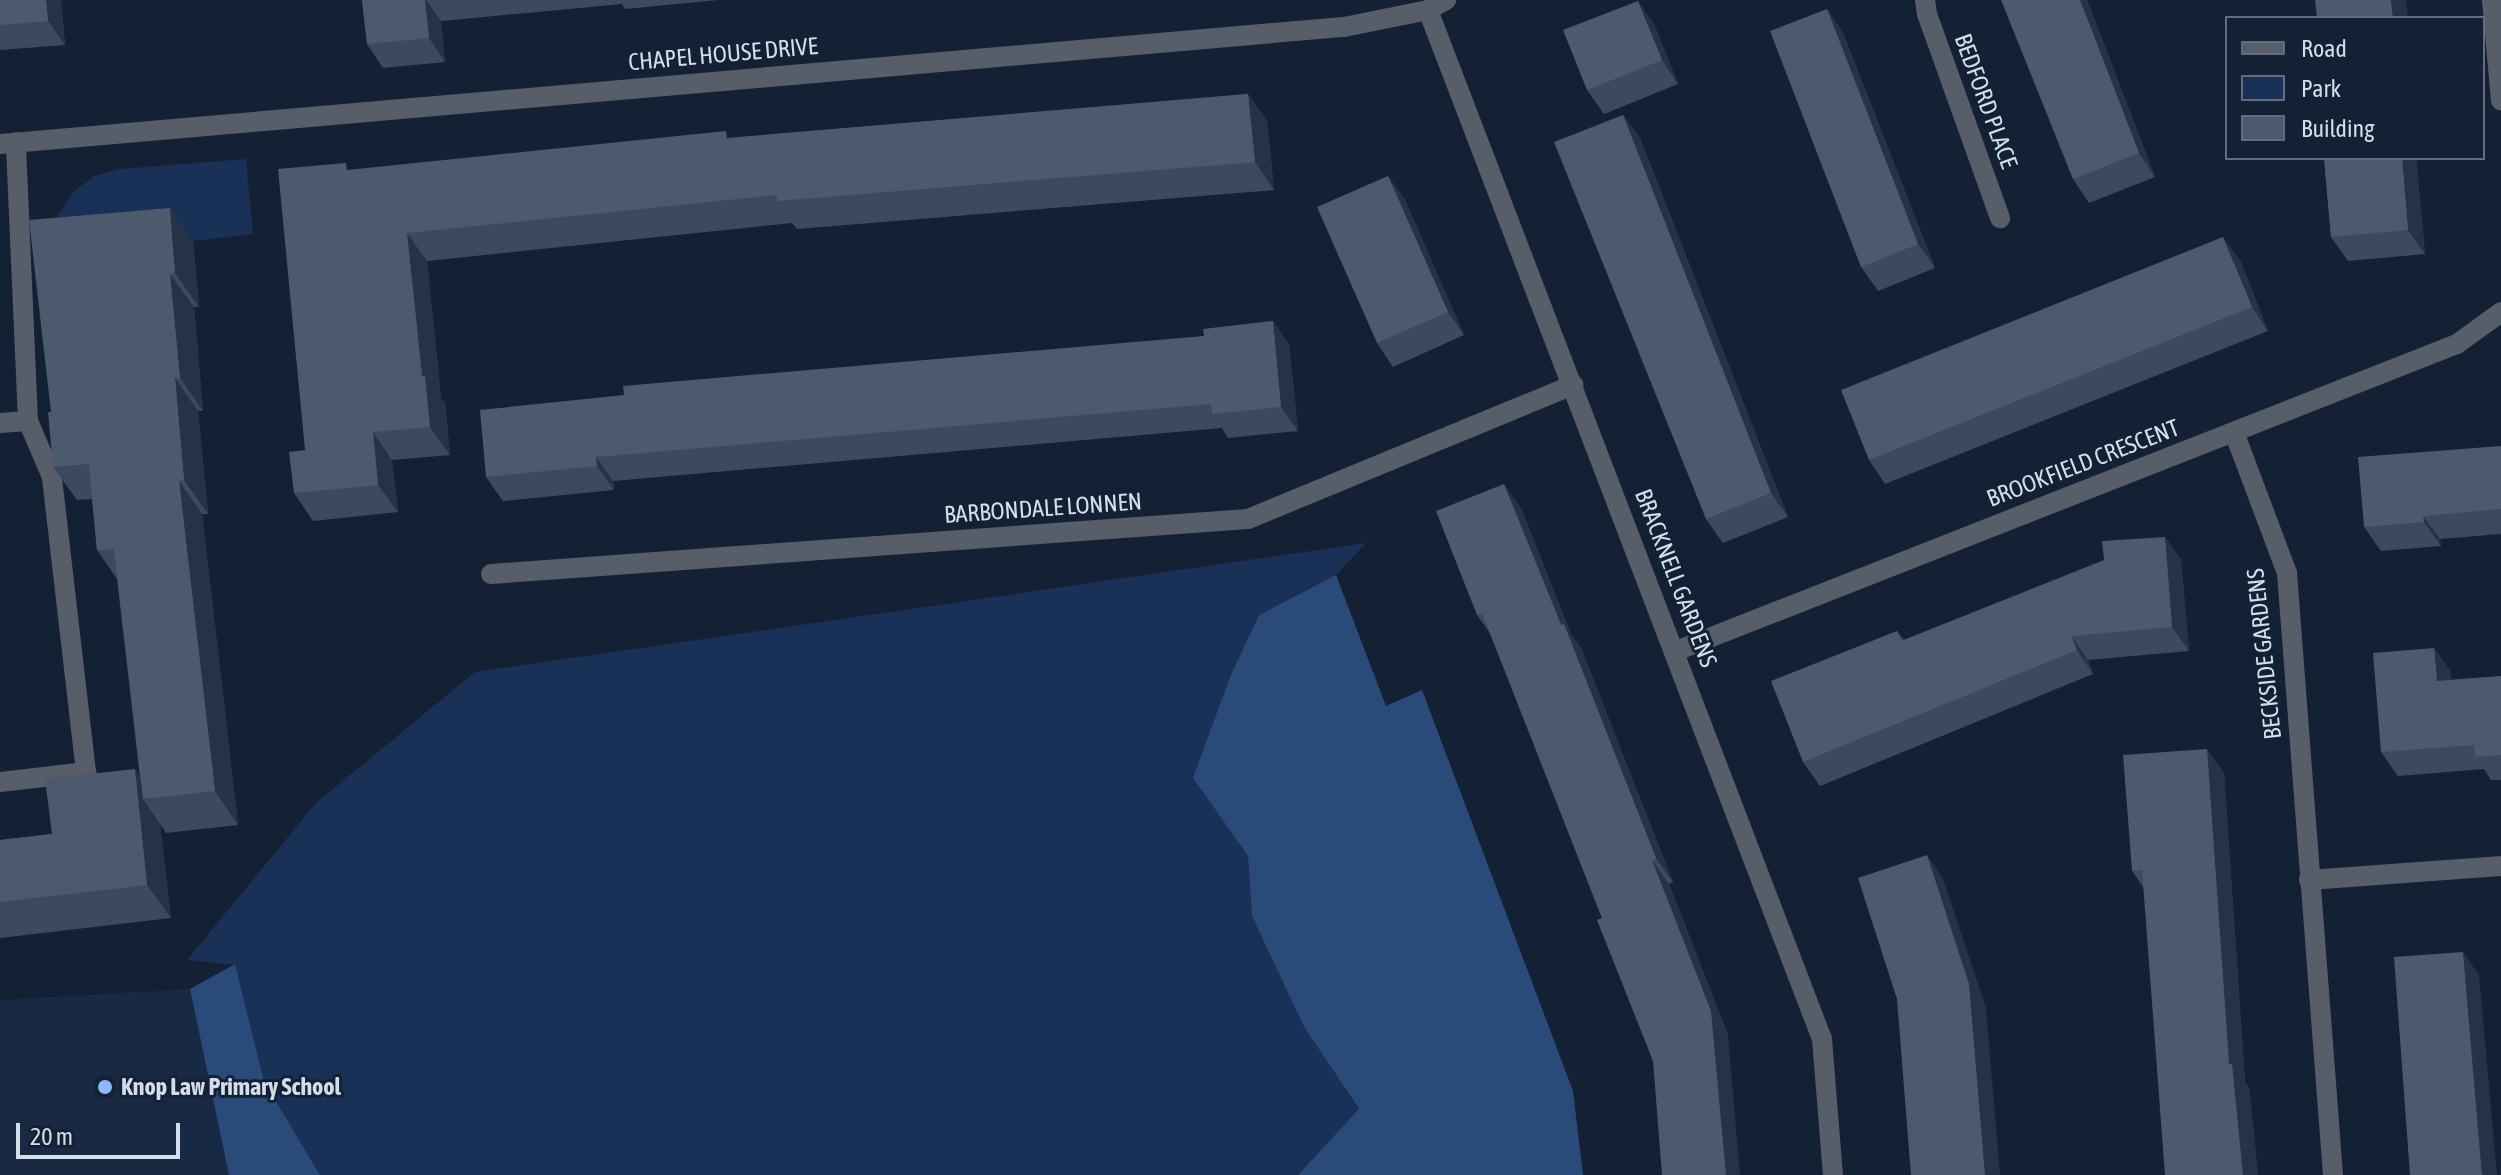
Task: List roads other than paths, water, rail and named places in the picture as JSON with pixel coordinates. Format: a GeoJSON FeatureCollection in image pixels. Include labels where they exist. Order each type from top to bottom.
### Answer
{"type":"FeatureCollection","features":[{"type":"Feature","properties":{"kind":"street","name":"BEDFORD PLACE"},"geometry":{"type":"LineString","coordinates":[[1925,0],[1927,14],[2000,218]]}},
{"type":"Feature","properties":{"kind":"street"},"geometry":{"type":"LineString","coordinates":[[2492,0],[2501,101]]}},
{"type":"Feature","properties":{"kind":"street","name":"CHAPEL HOUSE DRIVE"},"geometry":{"type":"LineString","coordinates":[[8,143],[1344,27],[1437,5]]}},
{"type":"Feature","properties":{"kind":"street","name":"BRACKNELL GARDENS"},"geometry":{"type":"LineString","coordinates":[[1437,5],[1573,385],[1822,1039],[1833,1175]]}},
{"type":"Feature","properties":{"kind":"street"},"geometry":{"type":"LineString","coordinates":[[0,782],[86,772],[52,477],[28,421],[8,143]]}},
{"type":"Feature","properties":{"kind":"street","name":"BROOKFIELD CRESCENT"},"geometry":{"type":"LineString","coordinates":[[1676,651],[2457,344],[2501,312]]}},
{"type":"Feature","properties":{"kind":"street","name":"BARBONDALE LONNEN"},"geometry":{"type":"LineString","coordinates":[[491,574],[1248,519],[1573,385]]}},
{"type":"Feature","properties":{"kind":"street"},"geometry":{"type":"LineString","coordinates":[[0,423],[28,421]]}},
{"type":"Feature","properties":{"kind":"street","name":"BECKSIDE GARDENS"},"geometry":{"type":"LineString","coordinates":[[2234,432],[2287,573],[2333,1175]]}},
{"type":"Feature","properties":{"kind":"street"},"geometry":{"type":"LineString","coordinates":[[2309,880],[2501,866]]}},
{"type":"Feature","properties":{"kind":"place","name":"Knop Law Primary School"},"geometry":{"type":"Point","coordinates":[105,1087]}}]}
